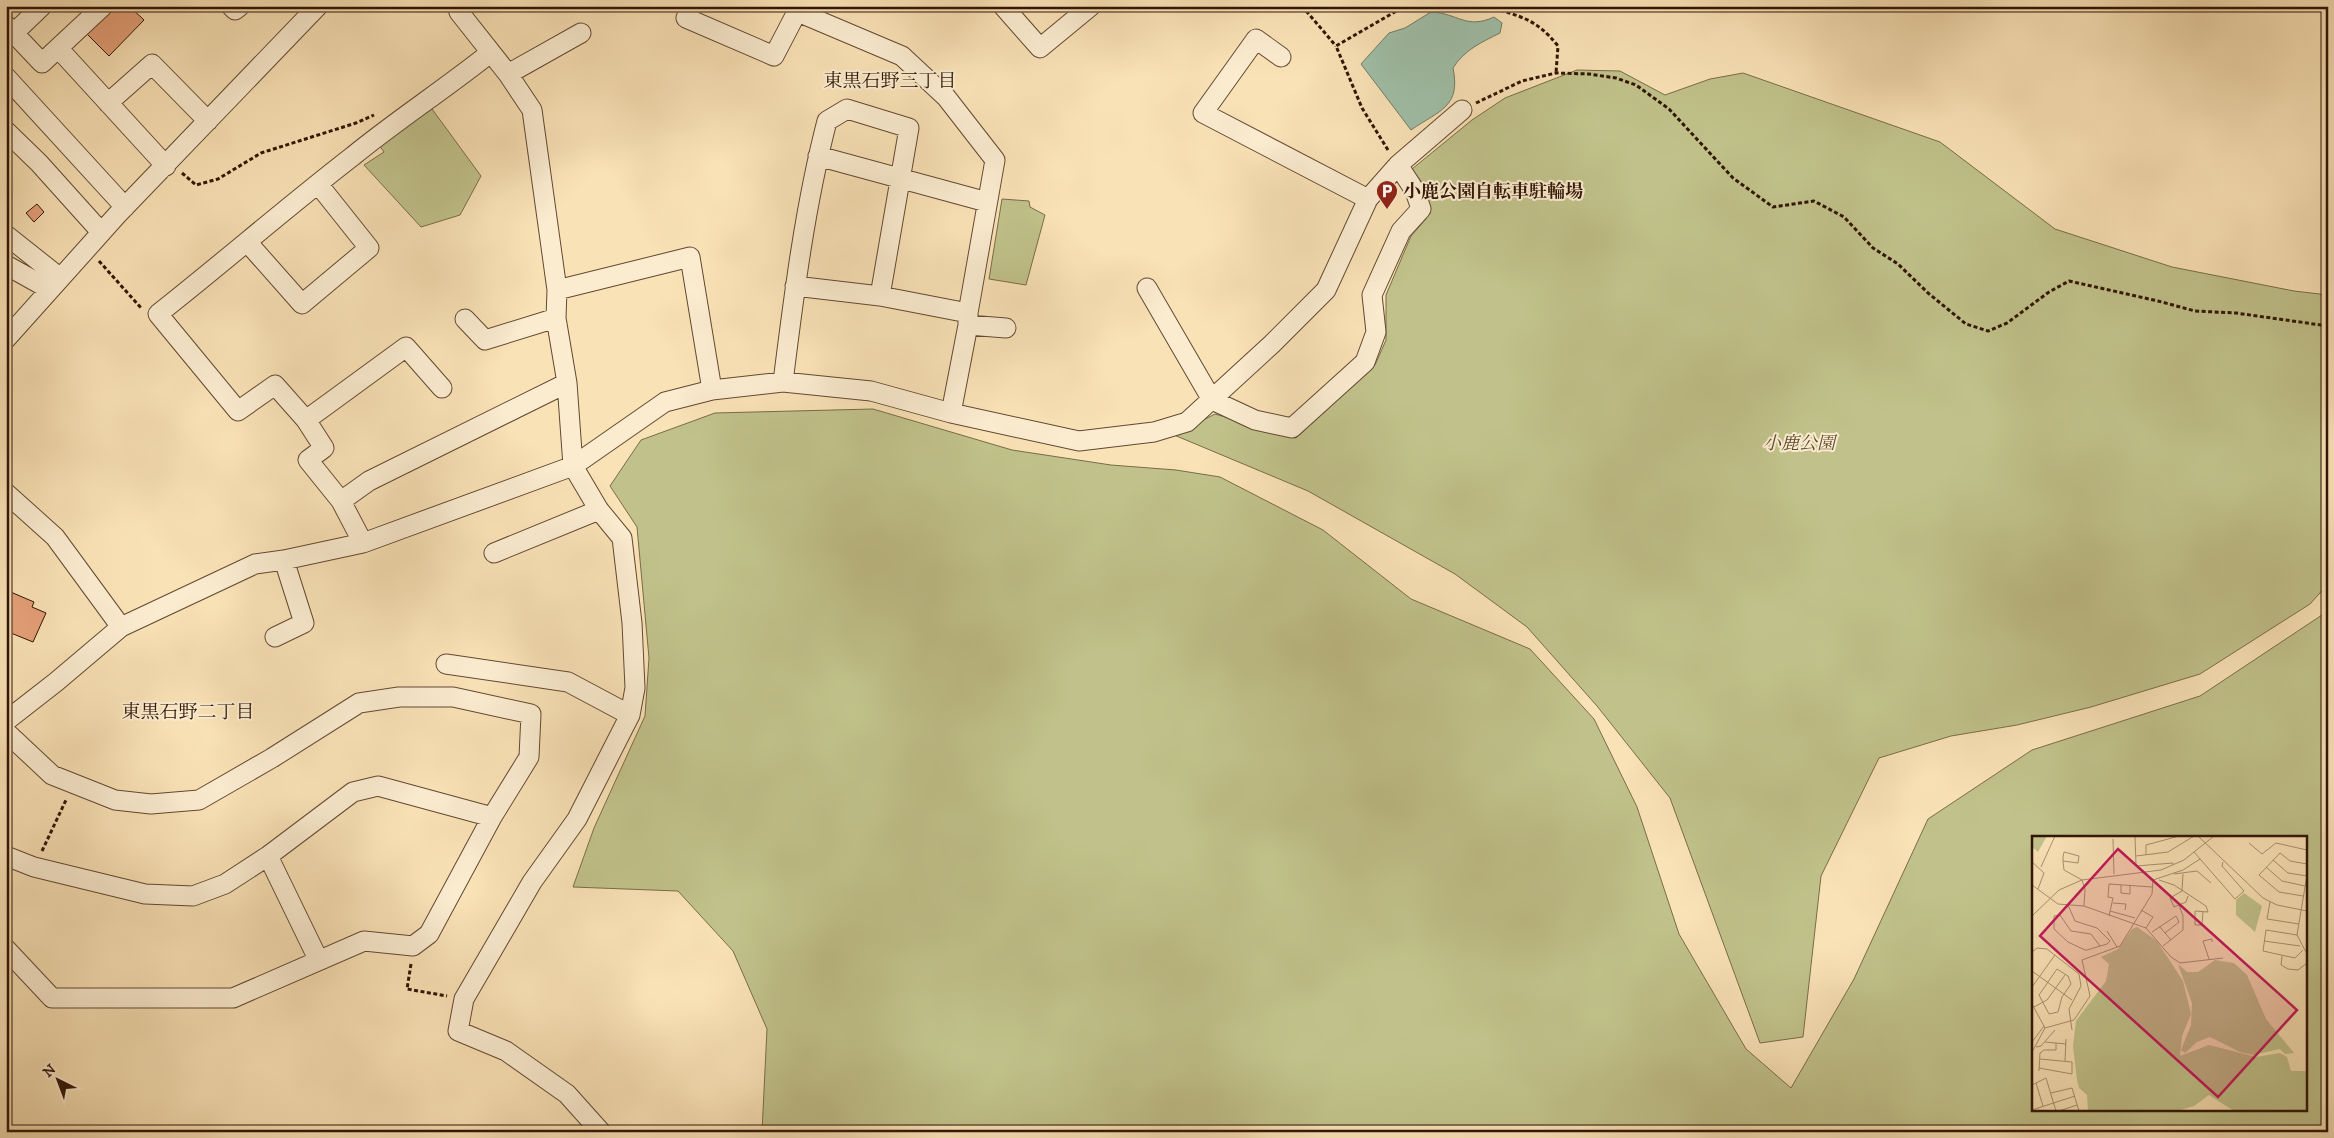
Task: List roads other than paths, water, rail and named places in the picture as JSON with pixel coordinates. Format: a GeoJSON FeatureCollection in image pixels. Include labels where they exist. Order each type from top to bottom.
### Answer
{"type":"FeatureCollection","features":[{"type":"Feature","properties":{"kind":"street"},"geometry":{"type":"LineString","coordinates":[[42,6],[10,29],[42,63],[102,6]]}},
{"type":"Feature","properties":{"kind":"street"},"geometry":{"type":"LineString","coordinates":[[231,6],[235,10],[240,6]]}},
{"type":"Feature","properties":{"kind":"street"},"geometry":{"type":"LineString","coordinates":[[6,339],[101,232],[318,6]]}},
{"type":"Feature","properties":{"kind":"street"},"geometry":{"type":"LineString","coordinates":[[458,6],[459,12],[490,54],[508,74],[532,110],[557,290],[556,318],[567,383],[573,466],[599,510],[622,538],[632,623],[635,688],[630,715],[577,819],[532,882],[464,999],[458,1031],[506,1051],[567,1094],[600,1132]]}},
{"type":"Feature","properties":{"kind":"street"},"geometry":{"type":"LineString","coordinates":[[691,6],[686,18],[774,56],[799,9],[902,56],[946,97],[995,160],[951,412]]}},
{"type":"Feature","properties":{"kind":"street"},"geometry":{"type":"LineString","coordinates":[[1003,6],[1040,48],[1091,6]]}},
{"type":"Feature","properties":{"kind":"street"},"geometry":{"type":"LineString","coordinates":[[508,74],[581,33]]}},
{"type":"Feature","properties":{"kind":"street"},"geometry":{"type":"LineString","coordinates":[[1281,58],[1256,39],[1203,113],[1368,199]]}},
{"type":"Feature","properties":{"kind":"street"},"geometry":{"type":"LineString","coordinates":[[58,48],[167,164]]}},
{"type":"Feature","properties":{"kind":"street"},"geometry":{"type":"LineString","coordinates":[[363,543],[341,501],[308,460],[324,448],[306,420],[275,384],[238,411],[158,314],[388,129],[490,54]]}},
{"type":"Feature","properties":{"kind":"street"},"geometry":{"type":"LineString","coordinates":[[108,103],[152,64],[208,121]]}},
{"type":"Feature","properties":{"kind":"street"},"geometry":{"type":"LineString","coordinates":[[6,76],[126,206]]}},
{"type":"Feature","properties":{"kind":"street"},"geometry":{"type":"LineString","coordinates":[[783,382],[795,286],[818,156],[827,121],[847,109],[909,128],[880,296]]}},
{"type":"Feature","properties":{"kind":"street"},"geometry":{"type":"LineString","coordinates":[[6,721],[121,627],[255,564],[284,560],[363,543],[573,466],[665,402],[712,390],[783,382],[871,391],[951,412],[1079,441],[1154,432],[1187,422],[1272,344],[1326,290],[1368,199],[1398,165],[1462,110]]}},
{"type":"Feature","properties":{"kind":"street"},"geometry":{"type":"LineString","coordinates":[[6,132],[39,163],[101,232]]}},
{"type":"Feature","properties":{"kind":"street"},"geometry":{"type":"LineString","coordinates":[[818,156],[987,202]]}},
{"type":"Feature","properties":{"kind":"street"},"geometry":{"type":"LineString","coordinates":[[1147,288],[1212,400],[1255,420],[1292,428],[1365,362],[1376,332],[1372,295],[1402,231],[1421,209],[1415,190],[1398,165]]}},
{"type":"Feature","properties":{"kind":"street"},"geometry":{"type":"LineString","coordinates":[[248,242],[302,304],[369,248],[318,184]]}},
{"type":"Feature","properties":{"kind":"street"},"geometry":{"type":"LineString","coordinates":[[6,235],[54,283]]}},
{"type":"Feature","properties":{"kind":"street"},"geometry":{"type":"LineString","coordinates":[[557,290],[690,257],[712,390]]}},
{"type":"Feature","properties":{"kind":"street"},"geometry":{"type":"LineString","coordinates":[[6,265],[54,283]]}},
{"type":"Feature","properties":{"kind":"street"},"geometry":{"type":"LineString","coordinates":[[795,286],[880,296],[968,320],[1006,328]]}},
{"type":"Feature","properties":{"kind":"street"},"geometry":{"type":"LineString","coordinates":[[466,319],[485,340],[556,318]]}},
{"type":"Feature","properties":{"kind":"street"},"geometry":{"type":"LineString","coordinates":[[306,420],[406,347],[442,388]]}},
{"type":"Feature","properties":{"kind":"street"},"geometry":{"type":"LineString","coordinates":[[341,501],[369,480],[567,383]]}},
{"type":"Feature","properties":{"kind":"street"},"geometry":{"type":"LineString","coordinates":[[6,493],[15,499],[55,537],[121,627]]}},
{"type":"Feature","properties":{"kind":"street"},"geometry":{"type":"LineString","coordinates":[[494,554],[599,510]]}},
{"type":"Feature","properties":{"kind":"street"},"geometry":{"type":"LineString","coordinates":[[275,637],[304,624],[284,560]]}},
{"type":"Feature","properties":{"kind":"street"},"geometry":{"type":"LineString","coordinates":[[446,664],[568,682],[630,715]]}},
{"type":"Feature","properties":{"kind":"street"},"geometry":{"type":"LineString","coordinates":[[6,732],[52,775],[115,800],[151,804],[199,800],[272,758],[358,703],[399,697],[453,697],[531,714],[528,757],[492,817],[429,934],[413,946],[364,940],[234,998],[52,998],[6,949]]}},
{"type":"Feature","properties":{"kind":"street"},"geometry":{"type":"LineString","coordinates":[[6,856],[34,867],[145,894],[193,896],[225,884],[268,856],[353,792],[378,786],[492,817]]}},
{"type":"Feature","properties":{"kind":"street"},"geometry":{"type":"LineString","coordinates":[[268,856],[318,959]]}},
{"type":"Feature","properties":{"kind":"place","name":"小鹿公園自転車駐輪場"},"geometry":{"type":"Point","coordinates":[1387,210]}},
{"type":"Feature","properties":{"kind":"district","name":"東黒石野三丁目"},"geometry":{"type":"Point","coordinates":[890,80]}},
{"type":"Feature","properties":{"kind":"district","name":"東黒石野二丁目"},"geometry":{"type":"Point","coordinates":[188,711]}},
{"type":"Feature","properties":{"kind":"park label","name":"小鹿公園"},"geometry":{"type":"Point","coordinates":[1799,443]}}]}
